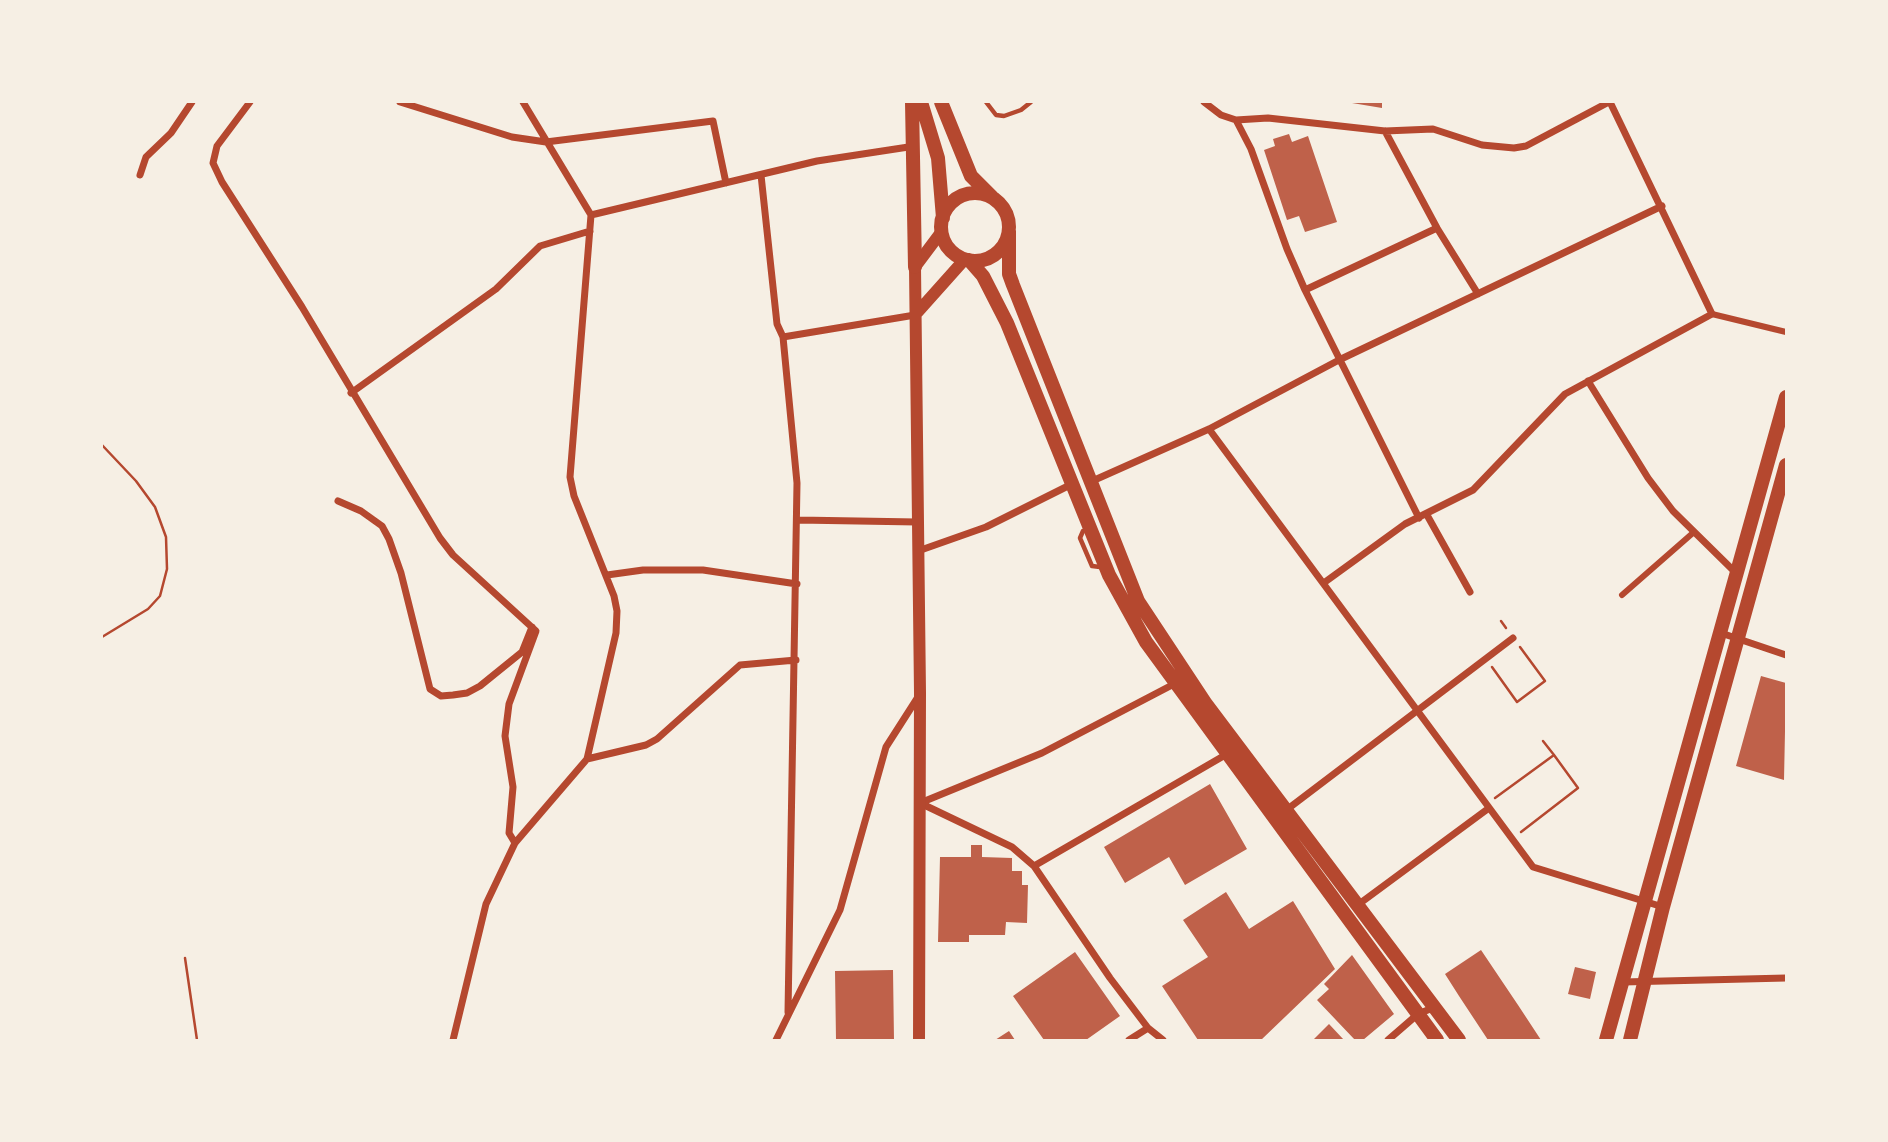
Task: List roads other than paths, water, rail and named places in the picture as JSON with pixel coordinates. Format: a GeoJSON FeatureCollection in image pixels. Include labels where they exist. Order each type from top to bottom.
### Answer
{"type":"FeatureCollection","features":[{"type":"Feature","properties":{"kind":"main road"},"geometry":{"type":"LineString","coordinates":[[912,102],[915,146],[920,694],[919,1041]]}},
{"type":"Feature","properties":{"kind":"main road"},"geometry":{"type":"LineString","coordinates":[[921,102],[938,158],[942,225],[951,250],[967,260],[983,276],[1007,323],[1116,590],[1146,642],[1228,754],[1359,904],[1459,1041]]}},
{"type":"Feature","properties":{"kind":"main road"},"geometry":{"type":"LineString","coordinates":[[943,102],[971,176],[1007,214],[1013,285],[1130,585],[1145,613],[1206,704],[1437,1041]]}},
{"type":"Feature","properties":{"kind":"main road"},"geometry":{"type":"LineString","coordinates":[[915,267],[942,225],[951,204],[967,195],[979,194],[995,200]]}},
{"type":"Feature","properties":{"kind":"main road"},"geometry":{"type":"LineString","coordinates":[[915,315],[967,260],[984,260],[997,253],[1009,231]]}},
{"type":"Feature","properties":{"kind":"main road"},"geometry":{"type":"LineString","coordinates":[[1606,1041],[1787,397]]}},
{"type":"Feature","properties":{"kind":"main road"},"geometry":{"type":"LineString","coordinates":[[1630,1041],[1663,907],[1787,465]]}},
{"type":"Feature","properties":{"kind":"street"},"geometry":{"type":"LineString","coordinates":[[140,174],[146,157],[171,133],[192,102]]}},
{"type":"Feature","properties":{"kind":"street"},"geometry":{"type":"LineString","coordinates":[[250,102],[217,146],[214,163],[222,182],[295,296],[440,538],[453,555],[532,627],[536,635],[509,704],[505,736],[513,787],[509,833],[515,843]]}},
{"type":"Feature","properties":{"kind":"street"},"geometry":{"type":"LineString","coordinates":[[400,102],[512,137],[546,142],[713,121],[726,183]]}},
{"type":"Feature","properties":{"kind":"street"},"geometry":{"type":"LineString","coordinates":[[453,1041],[486,904],[515,843],[587,759],[616,633],[617,611],[607,575],[576,503],[570,477],[591,215],[523,102]]}},
{"type":"Feature","properties":{"kind":"street"},"geometry":{"type":"LineString","coordinates":[[1204,102],[1221,115],[1236,120],[1268,118],[1385,131],[1433,130],[1482,145],[1514,148],[1526,146],[1609,102],[1662,206],[1712,314]]}},
{"type":"Feature","properties":{"kind":"street"},"geometry":{"type":"LineString","coordinates":[[1236,120],[1251,149],[1287,249],[1339,360],[1423,516],[1470,592]]}},
{"type":"Feature","properties":{"kind":"street"},"geometry":{"type":"LineString","coordinates":[[1385,131],[1437,228],[1478,294]]}},
{"type":"Feature","properties":{"kind":"street"},"geometry":{"type":"LineString","coordinates":[[591,215],[817,161],[915,146]]}},
{"type":"Feature","properties":{"kind":"street"},"geometry":{"type":"LineString","coordinates":[[761,175],[777,324],[783,337],[798,520],[788,1012]]}},
{"type":"Feature","properties":{"kind":"street"},"geometry":{"type":"LineString","coordinates":[[1089,482],[1209,429],[1339,360],[1662,206]]}},
{"type":"Feature","properties":{"kind":"street"},"geometry":{"type":"LineString","coordinates":[[1305,290],[1437,228]]}},
{"type":"Feature","properties":{"kind":"street"},"geometry":{"type":"LineString","coordinates":[[351,393],[496,289],[540,246],[590,231]]}},
{"type":"Feature","properties":{"kind":"street"},"geometry":{"type":"LineString","coordinates":[[1325,582],[1385,537],[1480,485],[1552,406],[1588,381],[1712,314],[1787,332]]}},
{"type":"Feature","properties":{"kind":"street"},"geometry":{"type":"LineString","coordinates":[[783,337],[915,315]]}},
{"type":"Feature","properties":{"kind":"street"},"geometry":{"type":"LineString","coordinates":[[1588,381],[1648,478],[1693,532],[1737,574]]}},
{"type":"Feature","properties":{"kind":"street"},"geometry":{"type":"LineString","coordinates":[[1209,429],[1325,582],[1533,867],[1663,907]]}},
{"type":"Feature","properties":{"kind":"street"},"geometry":{"type":"LineString","coordinates":[[918,551],[986,527],[1072,484]]}},
{"type":"Feature","properties":{"kind":"street"},"geometry":{"type":"LineString","coordinates":[[338,501],[361,511],[382,526],[389,539],[401,573],[430,689],[441,696],[467,693],[480,686],[522,652],[532,627]]}},
{"type":"Feature","properties":{"kind":"street"},"geometry":{"type":"LineString","coordinates":[[798,520],[917,522]]}},
{"type":"Feature","properties":{"kind":"street"},"geometry":{"type":"LineString","coordinates":[[1622,596],[1693,532]]}},
{"type":"Feature","properties":{"kind":"street"},"geometry":{"type":"LineString","coordinates":[[607,575],[643,570],[703,570],[797,583]]}},
{"type":"Feature","properties":{"kind":"street"},"geometry":{"type":"LineString","coordinates":[[1721,633],[1787,655]]}},
{"type":"Feature","properties":{"kind":"street"},"geometry":{"type":"LineString","coordinates":[[1281,813],[1513,638]]}},
{"type":"Feature","properties":{"kind":"street"},"geometry":{"type":"LineString","coordinates":[[587,759],[646,745],[657,739],[740,665],[796,660]]}},
{"type":"Feature","properties":{"kind":"street"},"geometry":{"type":"LineString","coordinates":[[920,803],[1042,753],[1176,683]]}},
{"type":"Feature","properties":{"kind":"street"},"geometry":{"type":"LineString","coordinates":[[779,1041],[788,1012],[840,910],[886,747],[920,694]]}},
{"type":"Feature","properties":{"kind":"street"},"geometry":{"type":"LineString","coordinates":[[1034,866],[1228,754]]}},
{"type":"Feature","properties":{"kind":"street"},"geometry":{"type":"LineString","coordinates":[[920,803],[1012,847],[1034,866],[1148,1028],[1163,1041]]}},
{"type":"Feature","properties":{"kind":"street"},"geometry":{"type":"LineString","coordinates":[[1359,904],[1488,806]]}},
{"type":"Feature","properties":{"kind":"street"},"geometry":{"type":"LineString","coordinates":[[1622,982],[1787,978]]}},
{"type":"Feature","properties":{"kind":"street"},"geometry":{"type":"LineString","coordinates":[[1388,1041],[1418,1014],[1435,1007]]}},
{"type":"Feature","properties":{"kind":"street"},"geometry":{"type":"LineString","coordinates":[[1129,1041],[1148,1028]]}},
{"type":"Feature","properties":{"kind":"lane"},"geometry":{"type":"LineString","coordinates":[[986,102],[996,116],[1021,110],[1031,102]]}},
{"type":"Feature","properties":{"kind":"lane"},"geometry":{"type":"LineString","coordinates":[[1083,531],[1080,538],[1092,566],[1100,568]]}}]}
